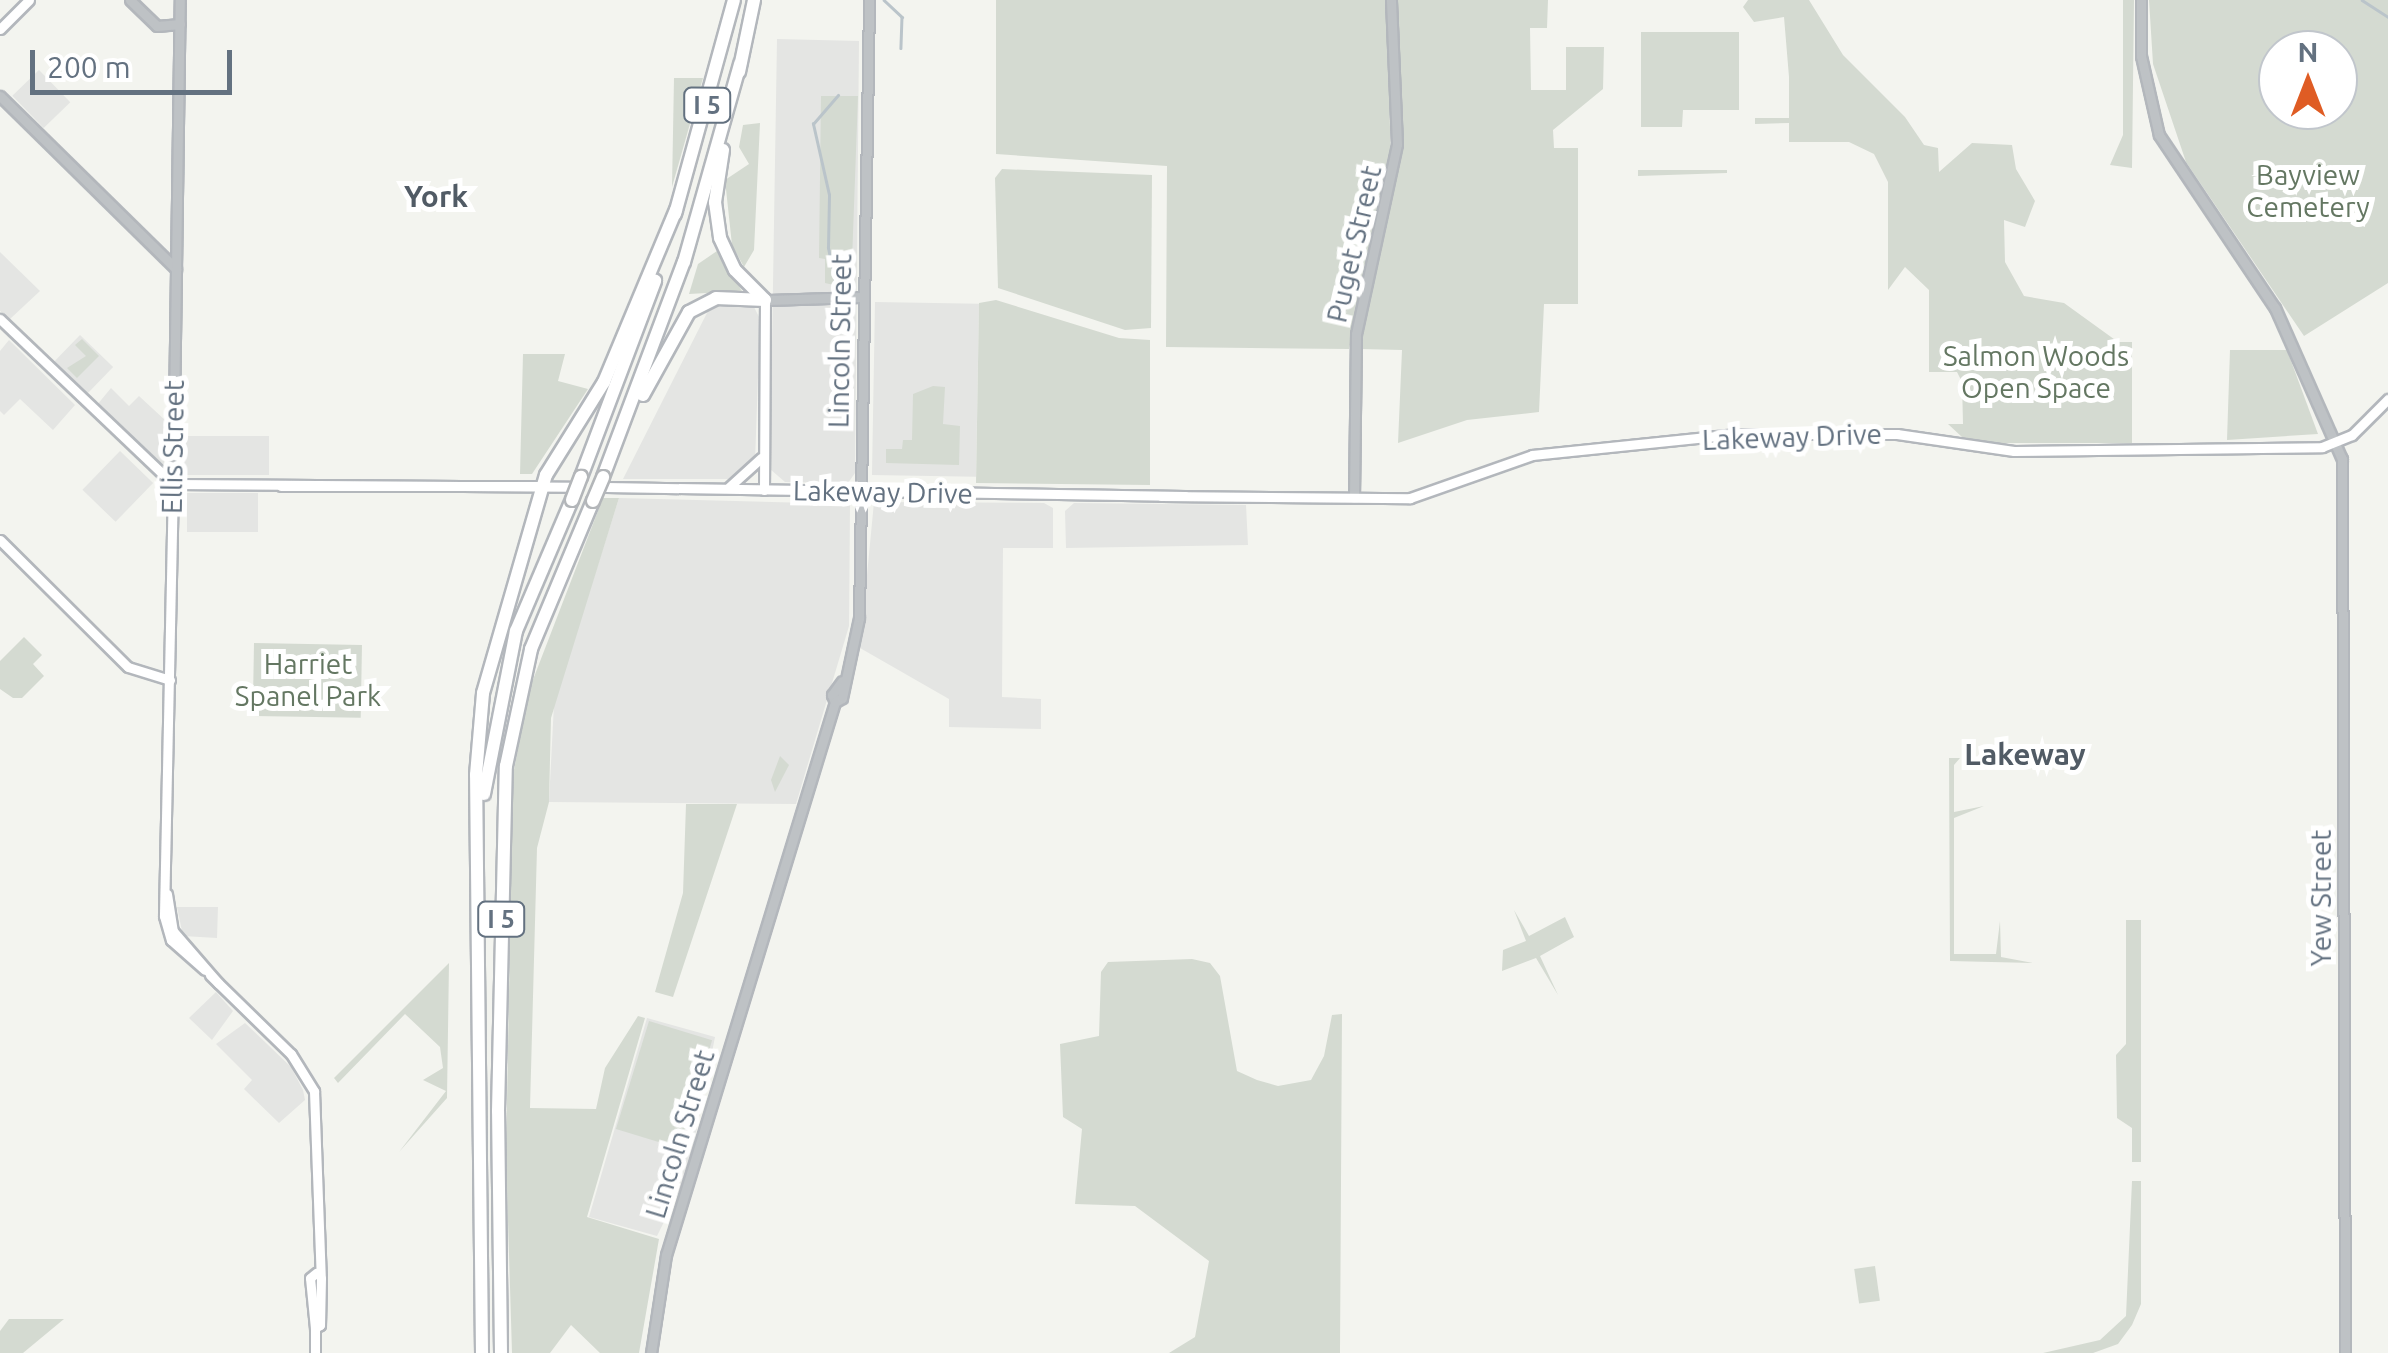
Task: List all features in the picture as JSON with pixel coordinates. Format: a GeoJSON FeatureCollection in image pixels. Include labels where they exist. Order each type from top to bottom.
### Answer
{"type":"FeatureCollection","features":[{"type":"Feature","properties":{"kind":"highway","name":"I 5"},"geometry":{"type":"LineString","coordinates":[[501,1353],[498,1111],[506,766],[531,650],[593,486],[734,0]]}},
{"type":"Feature","properties":{"kind":"highway","name":"I 5"},"geometry":{"type":"LineString","coordinates":[[482,1353],[480,891],[484,794],[502,676],[571,493],[593,486],[619,437],[684,262],[754,0]]}},
{"type":"Feature","properties":{"kind":"highway"},"geometry":{"type":"LineString","coordinates":[[740,64],[716,216],[727,257],[765,300]]}},
{"type":"Feature","properties":{"kind":"highway"},"geometry":{"type":"LineString","coordinates":[[480,891],[476,775],[483,693],[542,486],[604,382],[676,210]]}},
{"type":"Feature","properties":{"kind":"highway"},"geometry":{"type":"LineString","coordinates":[[619,437],[689,312],[724,296],[765,300]]}},
{"type":"Feature","properties":{"kind":"main road"},"geometry":{"type":"LineString","coordinates":[[0,29],[28,0]]}},
{"type":"Feature","properties":{"kind":"main road"},"geometry":{"type":"LineString","coordinates":[[764,490],[765,300]]}},
{"type":"Feature","properties":{"kind":"main road"},"geometry":{"type":"LineString","coordinates":[[0,319],[173,484],[396,482],[542,486],[571,493]]}},
{"type":"Feature","properties":{"kind":"main road"},"geometry":{"type":"LineString","coordinates":[[2337,444],[2388,398]]}},
{"type":"Feature","properties":{"kind":"main road","name":"Lakeway Drive"},"geometry":{"type":"LineString","coordinates":[[593,486],[1354,498],[1432,494],[1540,454],[1736,434],[1897,434],[2032,452],[2337,444]]}},
{"type":"Feature","properties":{"kind":"main road"},"geometry":{"type":"LineString","coordinates":[[724,489],[755,469],[764,446]]}},
{"type":"Feature","properties":{"kind":"main road"},"geometry":{"type":"LineString","coordinates":[[371,490],[396,482]]}},
{"type":"Feature","properties":{"kind":"main road","name":"Ellis Street"},"geometry":{"type":"LineString","coordinates":[[173,484],[167,894],[171,935],[300,1064],[314,1090],[320,1326],[315,1328],[315,1353]]}},
{"type":"Feature","properties":{"kind":"main road"},"geometry":{"type":"LineString","coordinates":[[272,484],[371,490],[542,486]]}},
{"type":"Feature","properties":{"kind":"main road"},"geometry":{"type":"LineString","coordinates":[[0,540],[128,667],[170,680]]}},
{"type":"Feature","properties":{"kind":"street"},"geometry":{"type":"LineString","coordinates":[[130,0],[157,26],[180,24]]}},
{"type":"Feature","properties":{"kind":"street","name":"Ellis Street"},"geometry":{"type":"LineString","coordinates":[[173,484],[180,0]]}},
{"type":"Feature","properties":{"kind":"street","name":"Lincoln Street"},"geometry":{"type":"LineString","coordinates":[[651,1353],[666,1256],[835,702],[845,688],[842,680],[859,618],[869,0]]}},
{"type":"Feature","properties":{"kind":"street","name":"Puget Street"},"geometry":{"type":"LineString","coordinates":[[1354,498],[1356,334],[1397,144],[1391,0]]}},
{"type":"Feature","properties":{"kind":"street","name":"Yew Street"},"geometry":{"type":"LineString","coordinates":[[2141,0],[2141,56],[2160,135],[2275,308],[2337,444],[2344,516],[2345,1353]]}},
{"type":"Feature","properties":{"kind":"street"},"geometry":{"type":"LineString","coordinates":[[0,96],[176,269]]}},
{"type":"Feature","properties":{"kind":"street"},"geometry":{"type":"LineString","coordinates":[[765,300],[863,297]]}},
{"type":"Feature","properties":{"kind":"shaded area"},"geometry":{"type":"Polygon","coordinates":[[[777,39],[859,41],[855,473],[848,483],[785,482],[770,469],[777,39]]]}},
{"type":"Feature","properties":{"kind":"shaded area"},"geometry":{"type":"Polygon","coordinates":[[[39,70],[70,102],[44,128],[12,96],[39,70]]]}},
{"type":"Feature","properties":{"kind":"shaded area"},"geometry":{"type":"Polygon","coordinates":[[[0,252],[40,291],[10,319],[0,311],[0,252]]]}},
{"type":"Feature","properties":{"kind":"shaded area"},"geometry":{"type":"Polygon","coordinates":[[[875,302],[979,304],[976,477],[872,475],[875,302]]]}},
{"type":"Feature","properties":{"kind":"shaded area"},"geometry":{"type":"Polygon","coordinates":[[[712,303],[753,305],[760,319],[755,462],[733,479],[623,479],[712,303]]]}},
{"type":"Feature","properties":{"kind":"shaded area"},"geometry":{"type":"Polygon","coordinates":[[[80,335],[113,367],[86,395],[53,363],[80,335]]]}},
{"type":"Feature","properties":{"kind":"shaded area"},"geometry":{"type":"Polygon","coordinates":[[[9,340],[75,405],[53,430],[20,399],[4,415],[0,411],[0,351],[9,340]]]}},
{"type":"Feature","properties":{"kind":"shaded area"},"geometry":{"type":"Polygon","coordinates":[[[111,388],[129,406],[139,396],[166,421],[164,465],[97,405],[111,388]]]}},
{"type":"Feature","properties":{"kind":"shaded area"},"geometry":{"type":"Polygon","coordinates":[[[183,436],[269,436],[269,475],[183,475],[183,436]]]}},
{"type":"Feature","properties":{"kind":"shaded area"},"geometry":{"type":"Polygon","coordinates":[[[120,451],[153,483],[116,522],[82,490],[120,451]]]}},
{"type":"Feature","properties":{"kind":"shaded area"},"geometry":{"type":"Polygon","coordinates":[[[187,493],[258,493],[258,532],[187,532],[187,493]]]}},
{"type":"Feature","properties":{"kind":"shaded area"},"geometry":{"type":"Polygon","coordinates":[[[619,498],[850,504],[849,626],[796,804],[549,802],[554,704],[619,498]]]}},
{"type":"Feature","properties":{"kind":"shaded area"},"geometry":{"type":"Polygon","coordinates":[[[874,502],[1044,503],[1053,508],[1053,548],[1003,548],[1002,697],[1041,699],[1041,729],[949,727],[949,699],[860,648],[874,502]]]}},
{"type":"Feature","properties":{"kind":"shaded area"},"geometry":{"type":"Polygon","coordinates":[[[1074,503],[1246,505],[1248,545],[1066,548],[1065,511],[1074,503]]]}},
{"type":"Feature","properties":{"kind":"shaded area"},"geometry":{"type":"Polygon","coordinates":[[[177,907],[218,907],[217,938],[183,936],[177,907]]]}},
{"type":"Feature","properties":{"kind":"shaded area"},"geometry":{"type":"Polygon","coordinates":[[[216,992],[233,1011],[212,1040],[189,1018],[216,992]]]}},
{"type":"Feature","properties":{"kind":"shaded area"},"geometry":{"type":"Polygon","coordinates":[[[647,1018],[715,1037],[688,1173],[657,1236],[589,1217],[647,1018]]]}},
{"type":"Feature","properties":{"kind":"shaded area"},"geometry":{"type":"Polygon","coordinates":[[[245,1023],[291,1067],[303,1090],[305,1100],[279,1123],[244,1089],[252,1080],[216,1044],[245,1023]]]}},
{"type":"Feature","properties":{"kind":"green space"},"geometry":{"type":"Polygon","coordinates":[[[996,0],[1386,0],[1391,159],[1349,349],[1166,347],[1167,166],[996,154],[996,0]]]}},
{"type":"Feature","properties":{"kind":"green space"},"geometry":{"type":"Polygon","coordinates":[[[1396,0],[1548,0],[1547,28],[1530,28],[1531,90],[1566,90],[1566,47],[1604,47],[1603,89],[1553,130],[1554,148],[1578,148],[1578,304],[1544,304],[1539,412],[1467,420],[1398,443],[1402,350],[1360,349],[1401,158],[1396,0]]]}},
{"type":"Feature","properties":{"kind":"green space","name":"Salmon Woods Open Space"},"geometry":{"type":"Polygon","coordinates":[[[1748,0],[1809,0],[1843,55],[1905,117],[1924,145],[1938,148],[1939,172],[1972,143],[2012,145],[2016,169],[2035,201],[2025,227],[2004,220],[2005,262],[2024,296],[2064,303],[2118,342],[2132,342],[2132,443],[1994,443],[1962,437],[1948,424],[1963,424],[1962,382],[1957,372],[1929,372],[1929,290],[1905,267],[1888,290],[1888,182],[1874,154],[1849,142],[1789,142],[1789,123],[1755,124],[1755,118],[1789,118],[1789,77],[1784,17],[1754,22],[1743,7],[1748,0]]]}},
{"type":"Feature","properties":{"kind":"green space"},"geometry":{"type":"Polygon","coordinates":[[[2123,0],[2134,0],[2132,168],[2110,165],[2123,135],[2123,0]]]}},
{"type":"Feature","properties":{"kind":"green space","name":"Bayview Cemetery"},"geometry":{"type":"Polygon","coordinates":[[[2149,0],[2388,0],[2388,283],[2304,336],[2186,162],[2153,64],[2149,0]]]}},
{"type":"Feature","properties":{"kind":"green space"},"geometry":{"type":"Polygon","coordinates":[[[1641,32],[1739,32],[1739,110],[1683,110],[1682,127],[1641,127],[1641,32]]]}},
{"type":"Feature","properties":{"kind":"green space"},"geometry":{"type":"Polygon","coordinates":[[[674,78],[703,78],[672,187],[674,78]]]}},
{"type":"Feature","properties":{"kind":"green space"},"geometry":{"type":"Polygon","coordinates":[[[821,96],[858,96],[851,289],[825,283],[825,259],[819,258],[821,96]]]}},
{"type":"Feature","properties":{"kind":"green space"},"geometry":{"type":"Polygon","coordinates":[[[760,123],[754,250],[744,267],[732,245],[725,180],[749,164],[739,147],[743,125],[760,123]]]}},
{"type":"Feature","properties":{"kind":"green space"},"geometry":{"type":"Polygon","coordinates":[[[1002,169],[1152,175],[1151,328],[1125,330],[998,288],[995,178],[1002,169]]]}},
{"type":"Feature","properties":{"kind":"green space"},"geometry":{"type":"Polygon","coordinates":[[[1638,170],[1727,170],[1727,173],[1638,176],[1638,170]]]}},
{"type":"Feature","properties":{"kind":"green space"},"geometry":{"type":"Polygon","coordinates":[[[717,251],[742,291],[689,294],[698,264],[717,251]]]}},
{"type":"Feature","properties":{"kind":"green space"},"geometry":{"type":"Polygon","coordinates":[[[996,300],[1119,338],[1150,340],[1150,485],[976,483],[979,303],[996,300]]]}},
{"type":"Feature","properties":{"kind":"green space"},"geometry":{"type":"Polygon","coordinates":[[[82,339],[99,356],[77,378],[67,368],[86,356],[75,345],[82,339]]]}},
{"type":"Feature","properties":{"kind":"green space"},"geometry":{"type":"Polygon","coordinates":[[[2230,350],[2287,350],[2318,434],[2227,440],[2230,350]]]}},
{"type":"Feature","properties":{"kind":"green space"},"geometry":{"type":"Polygon","coordinates":[[[523,354],[565,354],[558,381],[588,389],[532,474],[520,474],[523,354]]]}},
{"type":"Feature","properties":{"kind":"green space"},"geometry":{"type":"Polygon","coordinates":[[[933,386],[945,387],[943,424],[960,426],[959,465],[886,463],[886,449],[902,449],[903,440],[912,440],[913,394],[933,386]]]}},
{"type":"Feature","properties":{"kind":"green space"},"geometry":{"type":"Polygon","coordinates":[[[603,498],[619,498],[551,718],[549,802],[537,848],[530,1108],[596,1109],[605,1068],[638,1016],[645,1018],[587,1217],[659,1239],[639,1353],[600,1353],[571,1325],[550,1353],[512,1353],[506,1155],[513,775],[529,690],[603,498]]]}},
{"type":"Feature","properties":{"kind":"green space"},"geometry":{"type":"Polygon","coordinates":[[[24,637],[42,655],[33,664],[44,676],[22,698],[13,698],[0,689],[0,661],[24,637]]]}},
{"type":"Feature","properties":{"kind":"green space","name":"Harriet Spanel Park"},"geometry":{"type":"Polygon","coordinates":[[[254,643],[362,645],[361,718],[253,716],[254,643]]]}},
{"type":"Feature","properties":{"kind":"green space"},"geometry":{"type":"Polygon","coordinates":[[[780,756],[789,765],[775,792],[771,780],[780,756]]]}},
{"type":"Feature","properties":{"kind":"green space"},"geometry":{"type":"Polygon","coordinates":[[[1949,758],[1960,758],[1954,765],[1954,812],[1984,806],[1954,818],[1954,954],[1996,954],[2000,921],[2001,957],[2033,963],[1950,961],[1949,758]]]}},
{"type":"Feature","properties":{"kind":"green space"},"geometry":{"type":"Polygon","coordinates":[[[686,804],[737,804],[673,997],[655,992],[683,893],[686,804]]]}},
{"type":"Feature","properties":{"kind":"green space"},"geometry":{"type":"Polygon","coordinates":[[[1514,910],[1529,936],[1565,917],[1574,937],[1540,956],[1558,995],[1536,958],[1502,971],[1503,950],[1526,941],[1514,910]]]}},
{"type":"Feature","properties":{"kind":"green space"},"geometry":{"type":"Polygon","coordinates":[[[2126,920],[2141,920],[2141,1162],[2132,1162],[2132,1128],[2117,1118],[2116,1055],[2126,1044],[2126,920]]]}},
{"type":"Feature","properties":{"kind":"green space"},"geometry":{"type":"Polygon","coordinates":[[[1192,959],[1210,963],[1220,976],[1237,1071],[1257,1080],[1278,1086],[1311,1080],[1324,1056],[1332,1015],[1342,1014],[1340,1353],[1169,1353],[1195,1337],[1209,1261],[1135,1206],[1075,1204],[1082,1129],[1063,1117],[1060,1044],[1099,1036],[1101,972],[1108,962],[1192,959]]]}},
{"type":"Feature","properties":{"kind":"green space"},"geometry":{"type":"Polygon","coordinates":[[[449,963],[447,1098],[399,1152],[446,1091],[423,1080],[443,1068],[440,1047],[405,1014],[338,1083],[334,1078],[449,963]]]}},
{"type":"Feature","properties":{"kind":"green space"},"geometry":{"type":"Polygon","coordinates":[[[649,1021],[712,1040],[679,1148],[616,1129],[649,1021]]]}},
{"type":"Feature","properties":{"kind":"green space"},"geometry":{"type":"Polygon","coordinates":[[[2132,1181],[2141,1181],[2141,1304],[2132,1325],[2118,1344],[2093,1353],[2043,1353],[2100,1340],[2126,1316],[2132,1181]]]}},
{"type":"Feature","properties":{"kind":"green space"},"geometry":{"type":"Polygon","coordinates":[[[1875,1266],[1880,1301],[1859,1304],[1854,1269],[1875,1266]]]}},
{"type":"Feature","properties":{"kind":"green space"},"geometry":{"type":"Polygon","coordinates":[[[9,1319],[64,1319],[23,1353],[0,1353],[0,1331],[9,1319]]]}},
{"type":"Feature","properties":{"kind":"waterway"},"geometry":{"type":"LineString","coordinates":[[884,0],[902,17],[901,48]]}},
{"type":"Feature","properties":{"kind":"waterway"},"geometry":{"type":"LineString","coordinates":[[2362,0],[2388,17]]}},
{"type":"Feature","properties":{"kind":"waterway"},"geometry":{"type":"LineString","coordinates":[[837,291],[828,248],[829,195],[813,124],[838,95]]}},
{"type":"Feature","properties":{"kind":"district","name":"York"},"geometry":{"type":"Point","coordinates":[436,196]}},
{"type":"Feature","properties":{"kind":"district","name":"Lakeway"},"geometry":{"type":"Point","coordinates":[2025,754]}}]}
